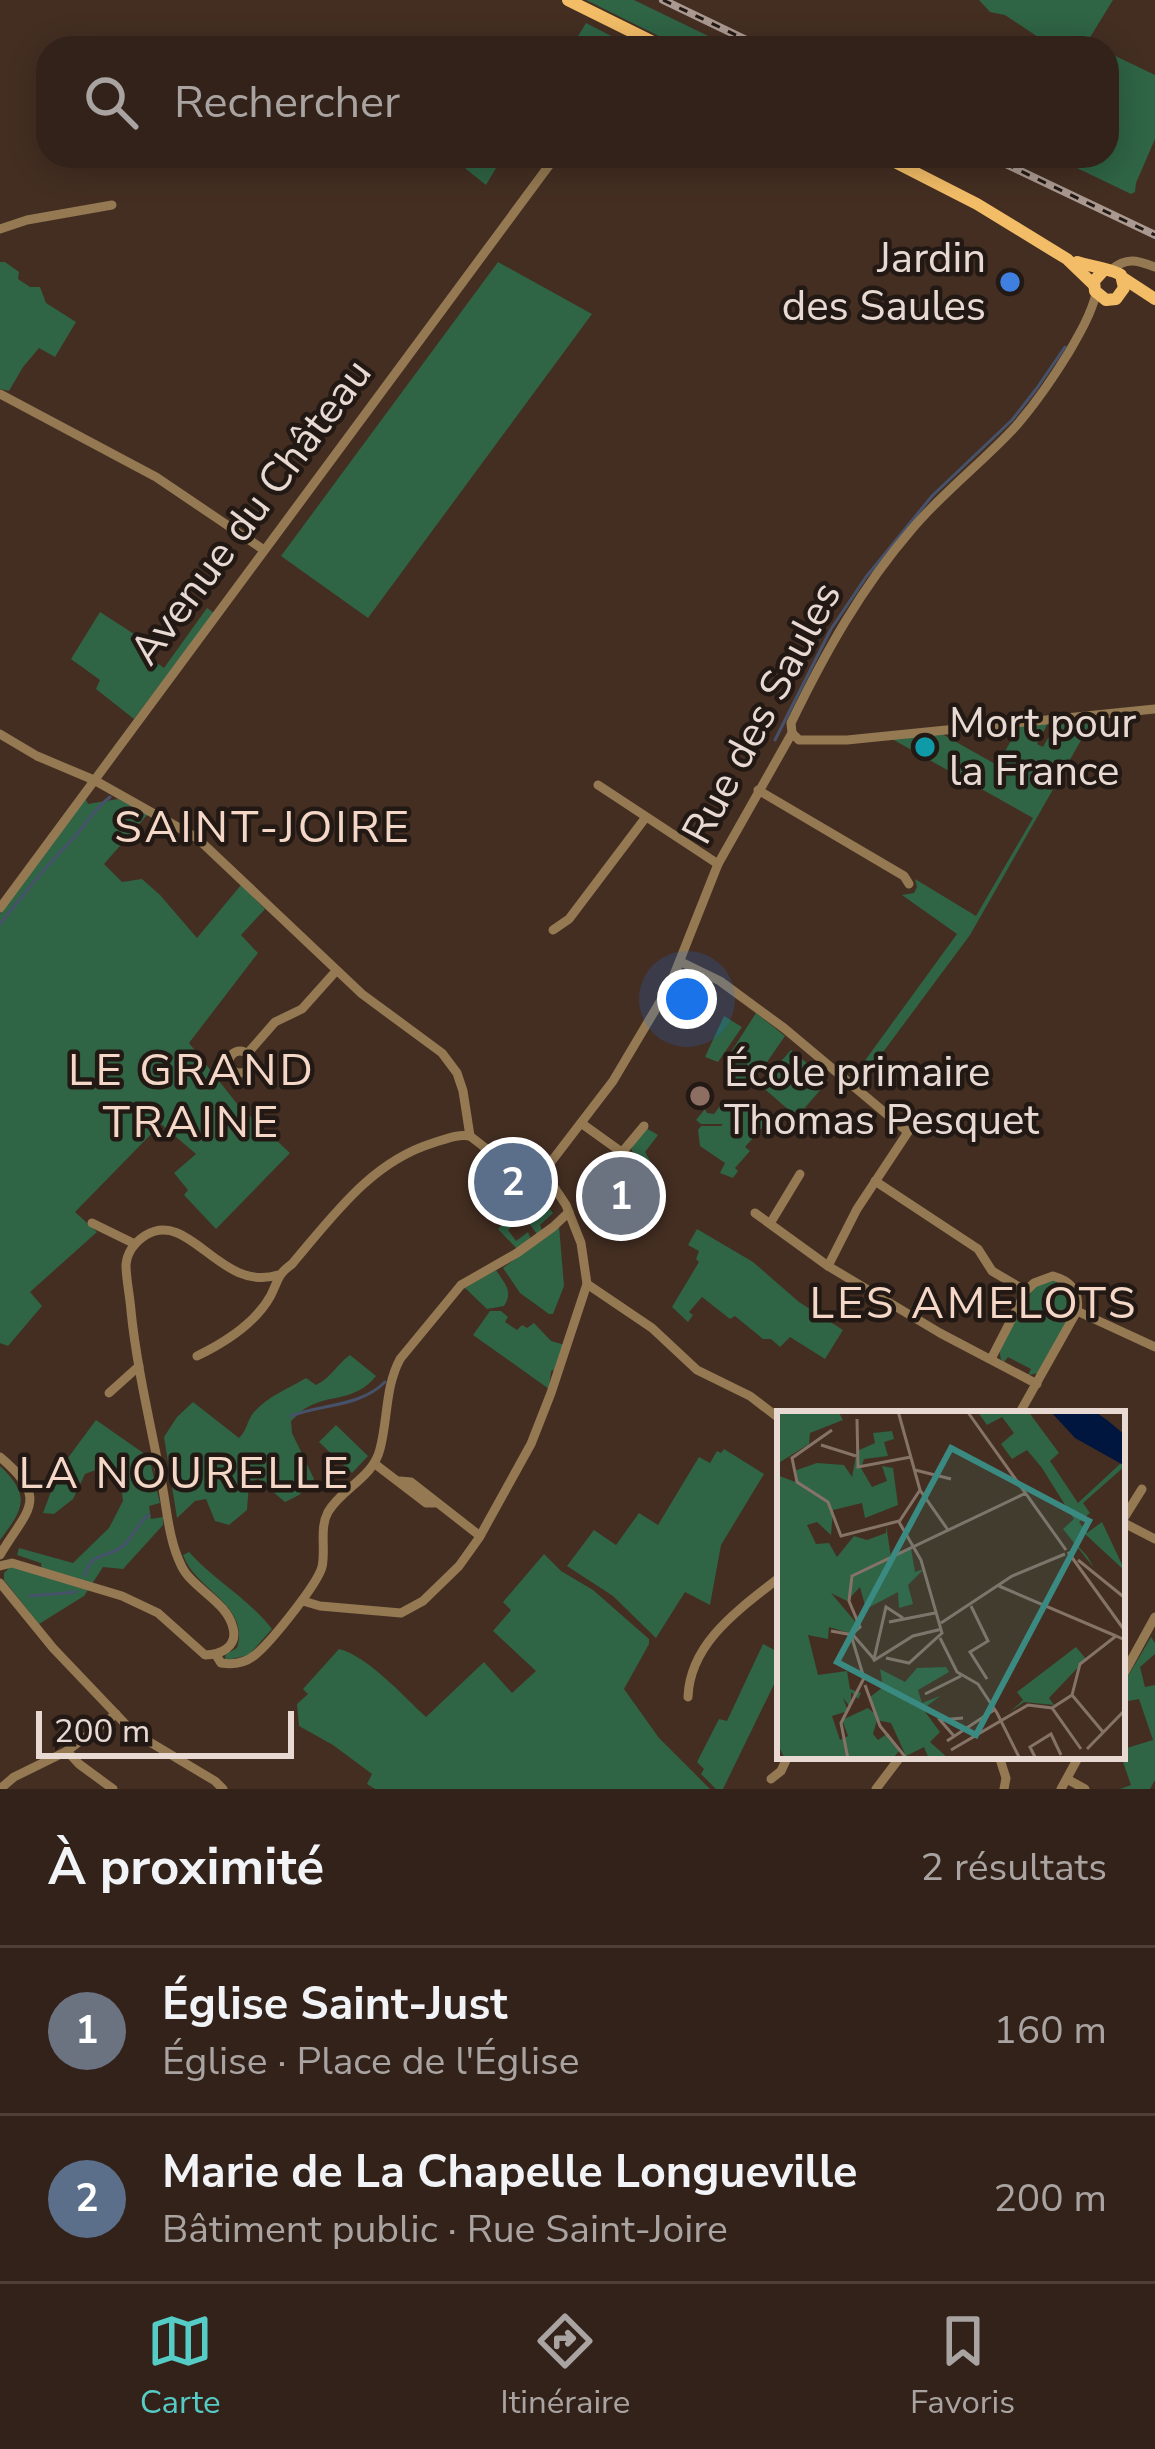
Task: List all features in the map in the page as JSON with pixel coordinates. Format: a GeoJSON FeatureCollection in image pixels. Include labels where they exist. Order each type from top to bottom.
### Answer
{"type":"FeatureCollection","features":[{"type":"Feature","properties":{"kind":"main road"},"geometry":{"type":"LineString","coordinates":[[568,0],[627,36]]}},
{"type":"Feature","properties":{"kind":"main road"},"geometry":{"type":"LineString","coordinates":[[906,168],[1067,259],[1112,273],[1155,301]]}},
{"type":"Feature","properties":{"kind":"main road"},"geometry":{"type":"LineString","coordinates":[[1067,259],[1101,298],[1155,301]]}},
{"type":"Feature","properties":{"kind":"main road"},"geometry":{"type":"LineString","coordinates":[[1095,289],[1096,277],[1112,273]]}},
{"type":"Feature","properties":{"kind":"main road"},"geometry":{"type":"LineString","coordinates":[[1112,273],[1124,288],[1115,299]]}},
{"type":"Feature","properties":{"kind":"street","name":"Avenue du Château"},"geometry":{"type":"LineString","coordinates":[[0,908],[547,168]]}},
{"type":"Feature","properties":{"kind":"street"},"geometry":{"type":"LineString","coordinates":[[0,229],[112,205]]}},
{"type":"Feature","properties":{"kind":"street"},"geometry":{"type":"LineString","coordinates":[[1112,273],[1141,262],[1155,267]]}},
{"type":"Feature","properties":{"kind":"street","name":"Rue des Saules"},"geometry":{"type":"LineString","coordinates":[[542,1175],[614,1082],[681,962],[718,864],[792,733],[791,723],[839,627],[940,497],[1015,427],[1047,387],[1078,337],[1095,289]]}},
{"type":"Feature","properties":{"kind":"street","name":"Rue des Saules"},"geometry":{"type":"LineString","coordinates":[[1078,337],[1115,299]]}},
{"type":"Feature","properties":{"kind":"street"},"geometry":{"type":"LineString","coordinates":[[0,394],[156,478],[264,550]]}},
{"type":"Feature","properties":{"kind":"street"},"geometry":{"type":"LineString","coordinates":[[792,733],[799,740],[847,740],[1155,709]]}},
{"type":"Feature","properties":{"kind":"street"},"geometry":{"type":"LineString","coordinates":[[0,734],[197,838],[336,970],[442,1053],[457,1073],[470,1136]]}},
{"type":"Feature","properties":{"kind":"street"},"geometry":{"type":"LineString","coordinates":[[598,785],[718,864]]}},
{"type":"Feature","properties":{"kind":"street"},"geometry":{"type":"LineString","coordinates":[[758,790],[892,869],[909,884]]}},
{"type":"Feature","properties":{"kind":"street"},"geometry":{"type":"LineString","coordinates":[[554,930],[569,919],[646,817]]}},
{"type":"Feature","properties":{"kind":"street"},"geometry":{"type":"LineString","coordinates":[[681,962],[720,981],[784,1028],[908,1132],[857,1208],[827,1266]]}},
{"type":"Feature","properties":{"kind":"street"},"geometry":{"type":"LineString","coordinates":[[248,1054],[275,1022],[302,1010],[336,970]]}},
{"type":"Feature","properties":{"kind":"street"},"geometry":{"type":"LineString","coordinates":[[581,1123],[620,1151],[644,1126]]}},
{"type":"Feature","properties":{"kind":"street"},"geometry":{"type":"LineString","coordinates":[[0,1566],[12,1563],[122,1596],[158,1613],[205,1655],[228,1648],[233,1627],[224,1611],[178,1560],[140,1366],[126,1262],[135,1244],[153,1231],[166,1229],[250,1278],[278,1275],[370,1176],[417,1148],[470,1136],[488,1150],[542,1175],[569,1212],[581,1243],[587,1284],[531,1444],[481,1536],[423,1601],[401,1612],[303,1601]]}},
{"type":"Feature","properties":{"kind":"street"},"geometry":{"type":"LineString","coordinates":[[771,1222],[800,1174]]}},
{"type":"Feature","properties":{"kind":"street"},"geometry":{"type":"LineString","coordinates":[[875,1180],[978,1249],[992,1271],[1026,1291]]}},
{"type":"Feature","properties":{"kind":"street"},"geometry":{"type":"LineString","coordinates":[[216,1655],[228,1665],[256,1654],[318,1577],[323,1524],[329,1510],[375,1465],[400,1359],[461,1285],[517,1253],[569,1212]]}},
{"type":"Feature","properties":{"kind":"street"},"geometry":{"type":"LineString","coordinates":[[755,1213],[827,1266],[1037,1384]]}},
{"type":"Feature","properties":{"kind":"street"},"geometry":{"type":"LineString","coordinates":[[92,1223],[135,1244]]}},
{"type":"Feature","properties":{"kind":"street"},"geometry":{"type":"LineString","coordinates":[[197,1355],[250,1322],[270,1296],[278,1275]]}},
{"type":"Feature","properties":{"kind":"street"},"geometry":{"type":"LineString","coordinates":[[991,1359],[1026,1291],[1053,1276],[1071,1283],[1077,1311],[1021,1411]]}},
{"type":"Feature","properties":{"kind":"street"},"geometry":{"type":"LineString","coordinates":[[587,1284],[652,1328],[698,1370],[777,1416]]}},
{"type":"Feature","properties":{"kind":"street"},"geometry":{"type":"LineString","coordinates":[[1077,1311],[1155,1346]]}},
{"type":"Feature","properties":{"kind":"street"},"geometry":{"type":"LineString","coordinates":[[110,1393],[140,1366]]}},
{"type":"Feature","properties":{"kind":"street"},"geometry":{"type":"LineString","coordinates":[[0,1456],[26,1483],[30,1495],[26,1516],[0,1555]]}},
{"type":"Feature","properties":{"kind":"street"},"geometry":{"type":"LineString","coordinates":[[375,1465],[429,1494],[481,1536]]}},
{"type":"Feature","properties":{"kind":"street"},"geometry":{"type":"LineString","coordinates":[[1125,1517],[1142,1489]]}},
{"type":"Feature","properties":{"kind":"street"},"geometry":{"type":"LineString","coordinates":[[1125,1524],[1155,1539]]}},
{"type":"Feature","properties":{"kind":"street"},"geometry":{"type":"LineString","coordinates":[[688,1697],[688,1681],[710,1639],[777,1579]]}},
{"type":"Feature","properties":{"kind":"street"},"geometry":{"type":"LineString","coordinates":[[0,1583],[52,1648],[133,1732],[224,1789]]}},
{"type":"Feature","properties":{"kind":"street"},"geometry":{"type":"LineString","coordinates":[[1125,1672],[1155,1617]]}},
{"type":"Feature","properties":{"kind":"street"},"geometry":{"type":"LineString","coordinates":[[0,1789],[67,1751],[116,1714]]}},
{"type":"Feature","properties":{"kind":"street"},"geometry":{"type":"LineString","coordinates":[[67,1751],[113,1789]]}},
{"type":"Feature","properties":{"kind":"street"},"geometry":{"type":"LineString","coordinates":[[771,1778],[787,1759]]}},
{"type":"Feature","properties":{"kind":"street"},"geometry":{"type":"LineString","coordinates":[[876,1789],[899,1759]]}},
{"type":"Feature","properties":{"kind":"street"},"geometry":{"type":"LineString","coordinates":[[1000,1759],[1004,1789]]}},
{"type":"Feature","properties":{"kind":"street"},"geometry":{"type":"LineString","coordinates":[[1064,1784],[1085,1789]]}},
{"type":"Feature","properties":{"kind":"green space"},"geometry":{"type":"Polygon","coordinates":[[[586,0],[634,0],[708,36],[659,36],[586,0]]]}},
{"type":"Feature","properties":{"kind":"green space"},"geometry":{"type":"Polygon","coordinates":[[[979,0],[1113,0],[1091,36],[1036,36],[1005,15],[990,12],[979,0]]]}},
{"type":"Feature","properties":{"kind":"green space"},"geometry":{"type":"Polygon","coordinates":[[[586,23],[611,36],[578,36],[586,23]]]}},
{"type":"Feature","properties":{"kind":"green space"},"geometry":{"type":"Polygon","coordinates":[[[1119,58],[1155,75],[1155,139],[1131,194],[1077,168],[1119,168],[1119,58]]]}},
{"type":"Feature","properties":{"kind":"green space"},"geometry":{"type":"Polygon","coordinates":[[[465,168],[496,168],[486,185],[465,168]]]}},
{"type":"Feature","properties":{"kind":"green space"},"geometry":{"type":"Polygon","coordinates":[[[0,262],[19,272],[18,279],[30,287],[40,287],[46,303],[76,322],[55,357],[39,348],[9,391],[0,389],[0,262]]]}},
{"type":"Feature","properties":{"kind":"green space"},"geometry":{"type":"Polygon","coordinates":[[[498,262],[592,314],[368,618],[281,556],[498,262]]]}},
{"type":"Feature","properties":{"kind":"green space"},"geometry":{"type":"Polygon","coordinates":[[[207,608],[214,613],[134,719],[96,689],[100,680],[71,659],[100,612],[148,643],[142,652],[164,668],[207,608]]]}},
{"type":"Feature","properties":{"kind":"green space"},"geometry":{"type":"Polygon","coordinates":[[[1092,721],[970,935],[860,1083],[853,1077],[957,934],[902,895],[914,893],[915,879],[976,916],[1033,818],[892,739],[942,734],[997,765],[1019,727],[1048,723],[1037,744],[1043,747],[1060,725],[1092,721]]]}},
{"type":"Feature","properties":{"kind":"green space"},"geometry":{"type":"Polygon","coordinates":[[[85,798],[88,804],[118,799],[148,814],[104,864],[122,882],[142,879],[197,938],[241,885],[265,909],[241,935],[258,953],[189,1043],[238,1105],[290,1153],[216,1229],[184,1195],[188,1190],[174,1173],[196,1154],[161,1124],[75,1212],[97,1232],[30,1292],[42,1306],[8,1346],[0,1343],[0,914],[85,798]]]}},
{"type":"Feature","properties":{"kind":"green space"},"geometry":{"type":"Polygon","coordinates":[[[756,1013],[785,1036],[749,1088],[731,1078],[724,1063],[756,1013]]]}},
{"type":"Feature","properties":{"kind":"green space"},"geometry":{"type":"Polygon","coordinates":[[[724,1016],[742,1027],[718,1062],[705,1057],[724,1016]]]}},
{"type":"Feature","properties":{"kind":"green space"},"geometry":{"type":"Polygon","coordinates":[[[791,1050],[828,1081],[797,1117],[760,1085],[791,1050]]]}},
{"type":"Feature","properties":{"kind":"green space"},"geometry":{"type":"Polygon","coordinates":[[[743,1101],[767,1122],[745,1147],[750,1151],[735,1168],[733,1178],[720,1173],[725,1163],[700,1146],[701,1126],[723,1124],[696,1120],[705,1109],[714,1114],[723,1102],[735,1110],[743,1101]]]}},
{"type":"Feature","properties":{"kind":"green space"},"geometry":{"type":"Polygon","coordinates":[[[646,1128],[658,1135],[645,1152],[659,1177],[651,1196],[634,1205],[648,1168],[631,1147],[646,1128]]]}},
{"type":"Feature","properties":{"kind":"green space"},"geometry":{"type":"Polygon","coordinates":[[[627,1155],[640,1159],[644,1173],[632,1199],[617,1211],[639,1181],[629,1173],[615,1184],[611,1179],[627,1155]]]}},
{"type":"Feature","properties":{"kind":"green space"},"geometry":{"type":"Polygon","coordinates":[[[533,1189],[553,1213],[537,1234],[524,1217],[508,1230],[516,1241],[528,1232],[531,1240],[517,1249],[498,1229],[513,1203],[520,1198],[527,1202],[533,1189]]]}},
{"type":"Feature","properties":{"kind":"green space"},"geometry":{"type":"Polygon","coordinates":[[[559,1226],[564,1286],[549,1314],[520,1293],[503,1268],[559,1226]]]}},
{"type":"Feature","properties":{"kind":"green space"},"geometry":{"type":"Polygon","coordinates":[[[697,1229],[753,1262],[799,1302],[843,1330],[825,1359],[790,1337],[780,1347],[763,1339],[702,1297],[689,1312],[693,1315],[688,1322],[672,1307],[699,1262],[699,1251],[688,1245],[697,1229]]]}},
{"type":"Feature","properties":{"kind":"green space"},"geometry":{"type":"Polygon","coordinates":[[[496,1270],[508,1296],[504,1306],[487,1309],[465,1288],[496,1270]]]}},
{"type":"Feature","properties":{"kind":"green space"},"geometry":{"type":"Polygon","coordinates":[[[1056,1279],[1073,1292],[1073,1311],[1039,1373],[1028,1375],[1031,1369],[1008,1357],[1001,1360],[999,1348],[1035,1286],[1056,1279]]]}},
{"type":"Feature","properties":{"kind":"green space"},"geometry":{"type":"Polygon","coordinates":[[[490,1311],[501,1311],[508,1317],[505,1322],[517,1330],[534,1323],[551,1341],[565,1345],[551,1371],[549,1389],[473,1335],[490,1311]]]}},
{"type":"Feature","properties":{"kind":"green space"},"geometry":{"type":"Polygon","coordinates":[[[350,1355],[376,1376],[351,1394],[315,1403],[291,1421],[314,1479],[299,1495],[285,1502],[258,1479],[249,1483],[247,1510],[229,1525],[215,1521],[206,1499],[195,1501],[177,1518],[164,1437],[177,1417],[193,1402],[239,1438],[266,1401],[306,1378],[316,1385],[350,1355]]]}},
{"type":"Feature","properties":{"kind":"green space"},"geometry":{"type":"Polygon","coordinates":[[[96,1420],[149,1457],[160,1503],[149,1506],[151,1519],[163,1517],[163,1525],[123,1569],[103,1567],[84,1596],[39,1624],[4,1580],[11,1566],[42,1573],[41,1563],[17,1555],[19,1548],[73,1563],[109,1528],[123,1501],[120,1478],[106,1466],[85,1474],[73,1499],[54,1514],[43,1513],[59,1470],[96,1420]]]}},
{"type":"Feature","properties":{"kind":"green space"},"geometry":{"type":"Polygon","coordinates":[[[336,1425],[368,1456],[352,1473],[319,1442],[336,1425]]]}},
{"type":"Feature","properties":{"kind":"green space"},"geometry":{"type":"Polygon","coordinates":[[[724,1449],[764,1474],[721,1545],[710,1605],[685,1592],[656,1638],[613,1596],[567,1566],[594,1530],[616,1545],[639,1513],[658,1525],[699,1457],[710,1463],[724,1449]]]}},
{"type":"Feature","properties":{"kind":"green space"},"geometry":{"type":"Polygon","coordinates":[[[0,1466],[16,1486],[21,1502],[0,1540],[0,1466]]]}},
{"type":"Feature","properties":{"kind":"green space"},"geometry":{"type":"Polygon","coordinates":[[[189,1552],[272,1629],[249,1655],[225,1658],[237,1648],[236,1620],[190,1568],[183,1555],[189,1552]]]}},
{"type":"Feature","properties":{"kind":"green space"},"geometry":{"type":"Polygon","coordinates":[[[544,1554],[649,1639],[624,1689],[659,1738],[710,1789],[375,1789],[367,1784],[372,1774],[299,1726],[297,1704],[308,1694],[303,1689],[339,1649],[374,1668],[426,1717],[484,1662],[512,1693],[536,1671],[493,1631],[511,1610],[503,1602],[544,1554]]]}},
{"type":"Feature","properties":{"kind":"green space"},"geometry":{"type":"Polygon","coordinates":[[[1151,1637],[1155,1654],[1140,1667],[1145,1687],[1155,1685],[1155,1780],[1150,1789],[1120,1789],[1131,1785],[1122,1759],[1125,1745],[1153,1740],[1139,1699],[1128,1701],[1125,1681],[1151,1637]]]}},
{"type":"Feature","properties":{"kind":"green space"},"geometry":{"type":"Polygon","coordinates":[[[763,1644],[777,1651],[777,1678],[723,1789],[716,1789],[701,1774],[704,1769],[697,1762],[719,1719],[727,1721],[763,1644]]]}},
{"type":"Feature","properties":{"kind":"waterway"},"geometry":{"type":"LineString","coordinates":[[775,740],[831,629],[866,577],[932,496],[1012,420],[1065,347]]}},
{"type":"Feature","properties":{"kind":"waterway"},"geometry":{"type":"LineString","coordinates":[[0,924],[110,797]]}},
{"type":"Feature","properties":{"kind":"waterway"},"geometry":{"type":"LineString","coordinates":[[291,1416],[352,1401],[385,1382]]}},
{"type":"Feature","properties":{"kind":"waterway"},"geometry":{"type":"LineString","coordinates":[[85,1575],[91,1562],[123,1546],[149,1515]]}},
{"type":"Feature","properties":{"kind":"waterway"},"geometry":{"type":"LineString","coordinates":[[30,1596],[76,1592]]}},
{"type":"Feature","properties":{"kind":"railway"},"geometry":{"type":"LineString","coordinates":[[663,0],[738,36]]}},
{"type":"Feature","properties":{"kind":"railway"},"geometry":{"type":"LineString","coordinates":[[1014,168],[1155,235]]}},
{"type":"Feature","properties":{"kind":"place","name":"Jardin des Saules"},"geometry":{"type":"Point","coordinates":[1010,282]}},
{"type":"Feature","properties":{"kind":"place","name":"Mort pour la France"},"geometry":{"type":"Point","coordinates":[925,747]}},
{"type":"Feature","properties":{"kind":"place","name":"École primaire Thomas Pesquet"},"geometry":{"type":"Point","coordinates":[700,1096]}},
{"type":"Feature","properties":{"kind":"place","name":"Marie de La Chapelle Longueville"},"geometry":{"type":"Point","coordinates":[513,1182]}},
{"type":"Feature","properties":{"kind":"place","name":"Église Saint-Just"},"geometry":{"type":"Point","coordinates":[621,1196]}},
{"type":"Feature","properties":{"kind":"district","name":"SAINT-JOIRE"},"geometry":{"type":"Point","coordinates":[263,827]}},
{"type":"Feature","properties":{"kind":"district","name":"LE GRAND TRAINE"},"geometry":{"type":"Point","coordinates":[192,1096]}},
{"type":"Feature","properties":{"kind":"district","name":"LES AMELOTS"},"geometry":{"type":"Point","coordinates":[974,1303]}},
{"type":"Feature","properties":{"kind":"district","name":"LA NOURELLE"},"geometry":{"type":"Point","coordinates":[185,1473]}}]}
